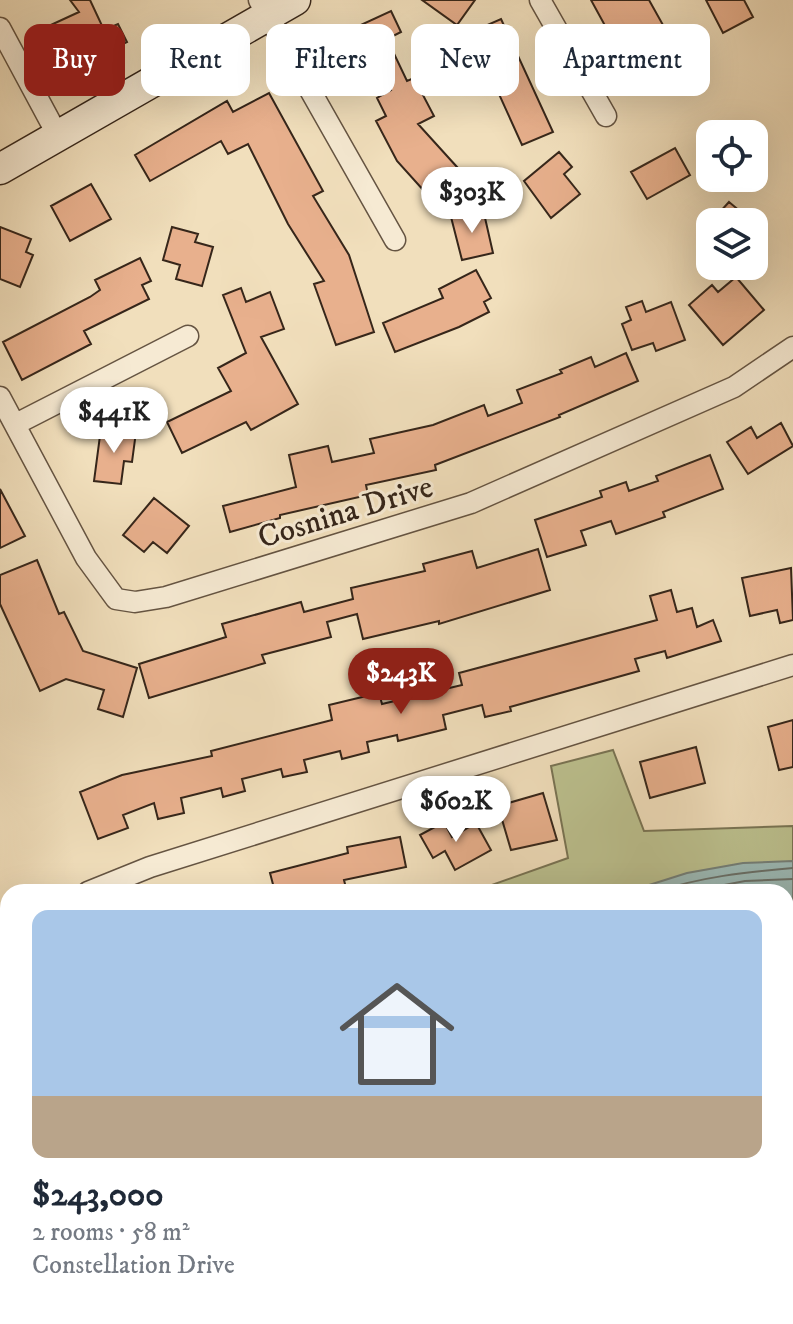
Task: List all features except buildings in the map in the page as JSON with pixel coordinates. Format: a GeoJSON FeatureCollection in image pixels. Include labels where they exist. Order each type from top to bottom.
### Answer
{"type":"FeatureCollection","features":[{"type":"Feature","properties":{"kind":"main road"},"geometry":{"type":"LineString","coordinates":[[0,169],[263,8],[295,0]]}},
{"type":"Feature","properties":{"kind":"street"},"geometry":{"type":"LineString","coordinates":[[540,0],[606,116]]}},
{"type":"Feature","properties":{"kind":"street"},"geometry":{"type":"LineString","coordinates":[[263,8],[395,240]]}},
{"type":"Feature","properties":{"kind":"street"},"geometry":{"type":"LineString","coordinates":[[0,28],[58,136]]}},
{"type":"Feature","properties":{"kind":"street"},"geometry":{"type":"LineString","coordinates":[[16,424],[188,336]]}},
{"type":"Feature","properties":{"kind":"street","name":"Cosnina Drive"},"geometry":{"type":"LineString","coordinates":[[0,397],[86,558],[116,599],[135,602],[193,589],[471,503],[734,387],[793,347]]}},
{"type":"Feature","properties":{"kind":"street"},"geometry":{"type":"LineString","coordinates":[[108,884],[150,867],[286,823],[793,665]]}},
{"type":"Feature","properties":{"kind":"green space"},"geometry":{"type":"Polygon","coordinates":[[[613,750],[644,831],[793,826],[793,884],[495,884],[568,858],[551,766],[613,750]]]}},
{"type":"Feature","properties":{"kind":"water"},"geometry":{"type":"Polygon","coordinates":[[[793,861],[793,884],[652,884],[687,873],[743,863],[793,861]]]}}]}
